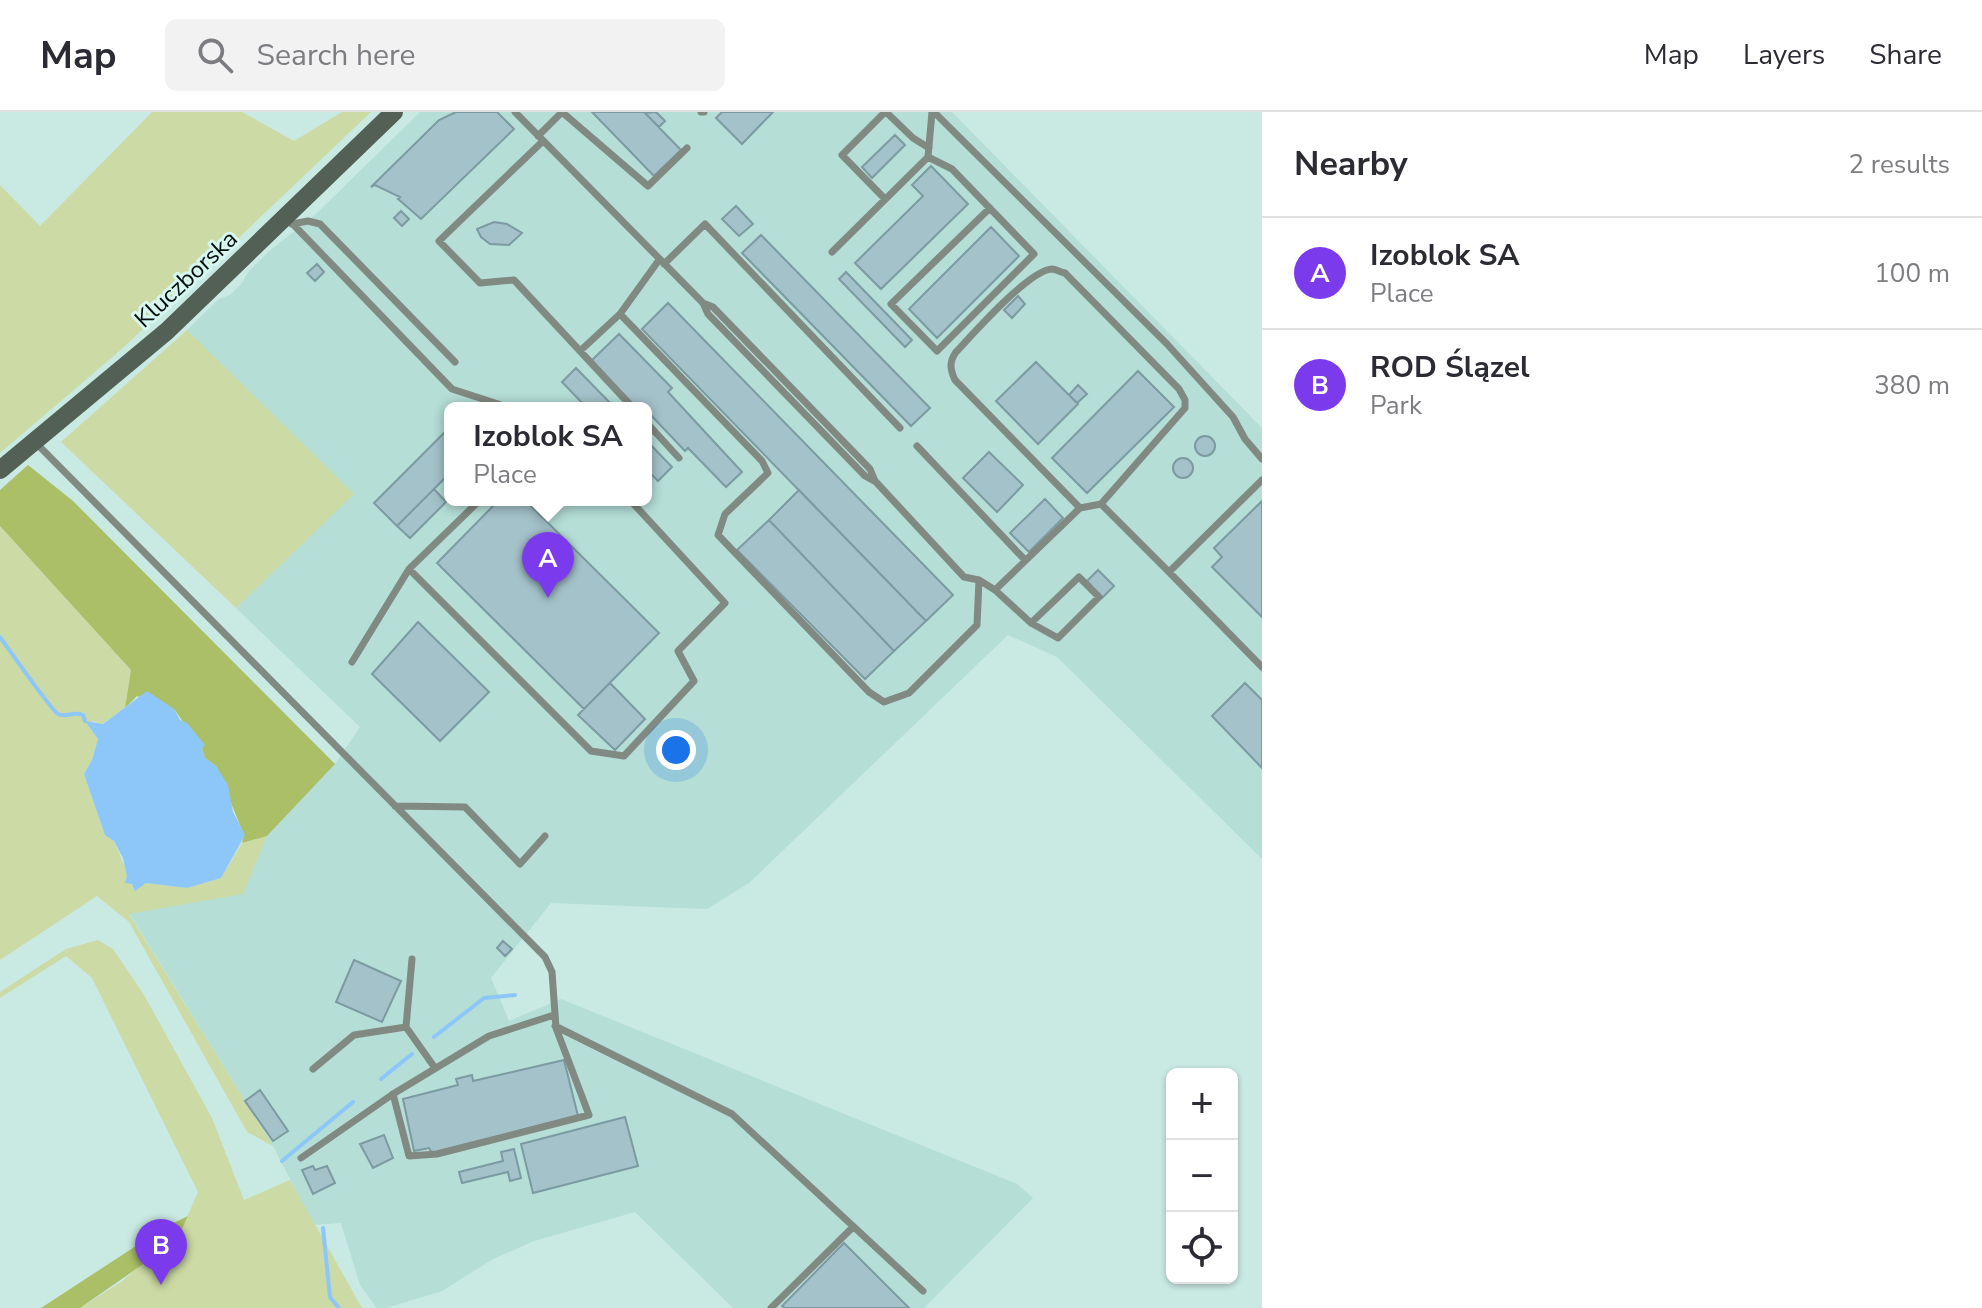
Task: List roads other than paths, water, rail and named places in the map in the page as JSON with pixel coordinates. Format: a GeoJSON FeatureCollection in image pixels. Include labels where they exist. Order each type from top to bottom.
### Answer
{"type":"FeatureCollection","features":[{"type":"Feature","properties":{"kind":"street","name":"Kluczborska"},"geometry":{"type":"LineString","coordinates":[[0,470],[167,331],[289,220],[394,112]]}},
{"type":"Feature","properties":{"kind":"lane"},"geometry":{"type":"LineString","coordinates":[[515,112],[703,303],[708,314],[865,476],[876,482],[964,577],[979,580],[995,590],[1031,623],[1058,638],[1099,597],[1079,577],[1031,623]]}},
{"type":"Feature","properties":{"kind":"lane"},"geometry":{"type":"LineString","coordinates":[[627,402],[514,280],[480,283],[439,241],[541,138],[562,112],[648,186],[687,148]]}},
{"type":"Feature","properties":{"kind":"lane"},"geometry":{"type":"LineString","coordinates":[[885,199],[842,155],[886,112],[928,152],[952,169],[990,208],[1034,254],[937,351],[891,304],[990,208]]}},
{"type":"Feature","properties":{"kind":"lane"},"geometry":{"type":"LineString","coordinates":[[832,252],[928,152],[933,112]]}},
{"type":"Feature","properties":{"kind":"lane"},"geometry":{"type":"LineString","coordinates":[[933,112],[1167,344],[1233,417],[1245,439],[1262,459]]}},
{"type":"Feature","properties":{"kind":"lane"},"geometry":{"type":"LineString","coordinates":[[289,220],[320,224],[455,362]]}},
{"type":"Feature","properties":{"kind":"lane"},"geometry":{"type":"LineString","coordinates":[[289,220],[452,389],[492,402]]}},
{"type":"Feature","properties":{"kind":"lane"},"geometry":{"type":"LineString","coordinates":[[580,351],[620,314],[662,262],[705,224],[900,428]]}},
{"type":"Feature","properties":{"kind":"lane"},"geometry":{"type":"LineString","coordinates":[[995,590],[1080,508],[1101,504],[1182,414],[1185,400],[1179,389],[1077,283],[1065,273],[1051,269],[1015,291],[956,352],[950,369],[955,380],[1080,508]]}},
{"type":"Feature","properties":{"kind":"lane"},"geometry":{"type":"LineString","coordinates":[[620,314],[762,461],[768,473],[725,514],[718,535],[869,692],[884,702],[909,693],[977,625],[979,580]]}},
{"type":"Feature","properties":{"kind":"lane"},"geometry":{"type":"LineString","coordinates":[[652,429],[679,458]]}},
{"type":"Feature","properties":{"kind":"lane"},"geometry":{"type":"LineString","coordinates":[[34,442],[545,957],[552,972],[555,1026],[589,1115],[437,1154],[409,1156],[393,1094]]}},
{"type":"Feature","properties":{"kind":"lane"},"geometry":{"type":"LineString","coordinates":[[917,446],[1025,560]]}},
{"type":"Feature","properties":{"kind":"lane"},"geometry":{"type":"LineString","coordinates":[[1169,572],[1262,480]]}},
{"type":"Feature","properties":{"kind":"lane"},"geometry":{"type":"LineString","coordinates":[[1101,504],[1262,667]]}},
{"type":"Feature","properties":{"kind":"lane"},"geometry":{"type":"LineString","coordinates":[[352,662],[409,569],[474,506]]}},
{"type":"Feature","properties":{"kind":"lane"},"geometry":{"type":"LineString","coordinates":[[409,569],[591,751],[624,756],[694,681],[678,651],[725,603],[636,506]]}},
{"type":"Feature","properties":{"kind":"lane"},"geometry":{"type":"LineString","coordinates":[[395,806],[465,807],[520,864],[545,836]]}},
{"type":"Feature","properties":{"kind":"lane"},"geometry":{"type":"LineString","coordinates":[[412,959],[406,1027],[435,1068]]}},
{"type":"Feature","properties":{"kind":"lane"},"geometry":{"type":"LineString","coordinates":[[301,1158],[393,1094],[489,1036],[554,1015]]}},
{"type":"Feature","properties":{"kind":"lane"},"geometry":{"type":"LineString","coordinates":[[555,1026],[732,1114],[923,1291]]}},
{"type":"Feature","properties":{"kind":"lane"},"geometry":{"type":"LineString","coordinates":[[313,1069],[354,1035],[406,1027]]}},
{"type":"Feature","properties":{"kind":"lane"},"geometry":{"type":"LineString","coordinates":[[771,1308],[853,1227]]}},
{"type":"Feature","properties":{"kind":"water"},"geometry":{"type":"Polygon","coordinates":[[[147,691],[174,709],[180,720],[187,723],[205,745],[202,749],[205,758],[216,766],[228,785],[233,812],[245,835],[221,878],[187,888],[146,883],[135,891],[132,884],[125,883],[127,876],[123,858],[114,841],[105,835],[84,774],[98,739],[85,721],[103,724],[147,691]]]}},
{"type":"Feature","properties":{"kind":"waterway"},"geometry":{"type":"LineString","coordinates":[[0,637],[58,714],[83,715],[85,721]]}},
{"type":"Feature","properties":{"kind":"waterway"},"geometry":{"type":"LineString","coordinates":[[434,1037],[484,998],[515,995]]}},
{"type":"Feature","properties":{"kind":"waterway"},"geometry":{"type":"LineString","coordinates":[[381,1079],[412,1054]]}},
{"type":"Feature","properties":{"kind":"waterway"},"geometry":{"type":"LineString","coordinates":[[282,1161],[353,1102]]}},
{"type":"Feature","properties":{"kind":"waterway"},"geometry":{"type":"LineString","coordinates":[[323,1228],[330,1297],[339,1308]]}},
{"type":"Feature","properties":{"kind":"place","name":"Izoblok SA"},"geometry":{"type":"Point","coordinates":[548,598]}},
{"type":"Feature","properties":{"kind":"place","name":"ROD Ślązel"},"geometry":{"type":"Point","coordinates":[161,1285]}}]}
